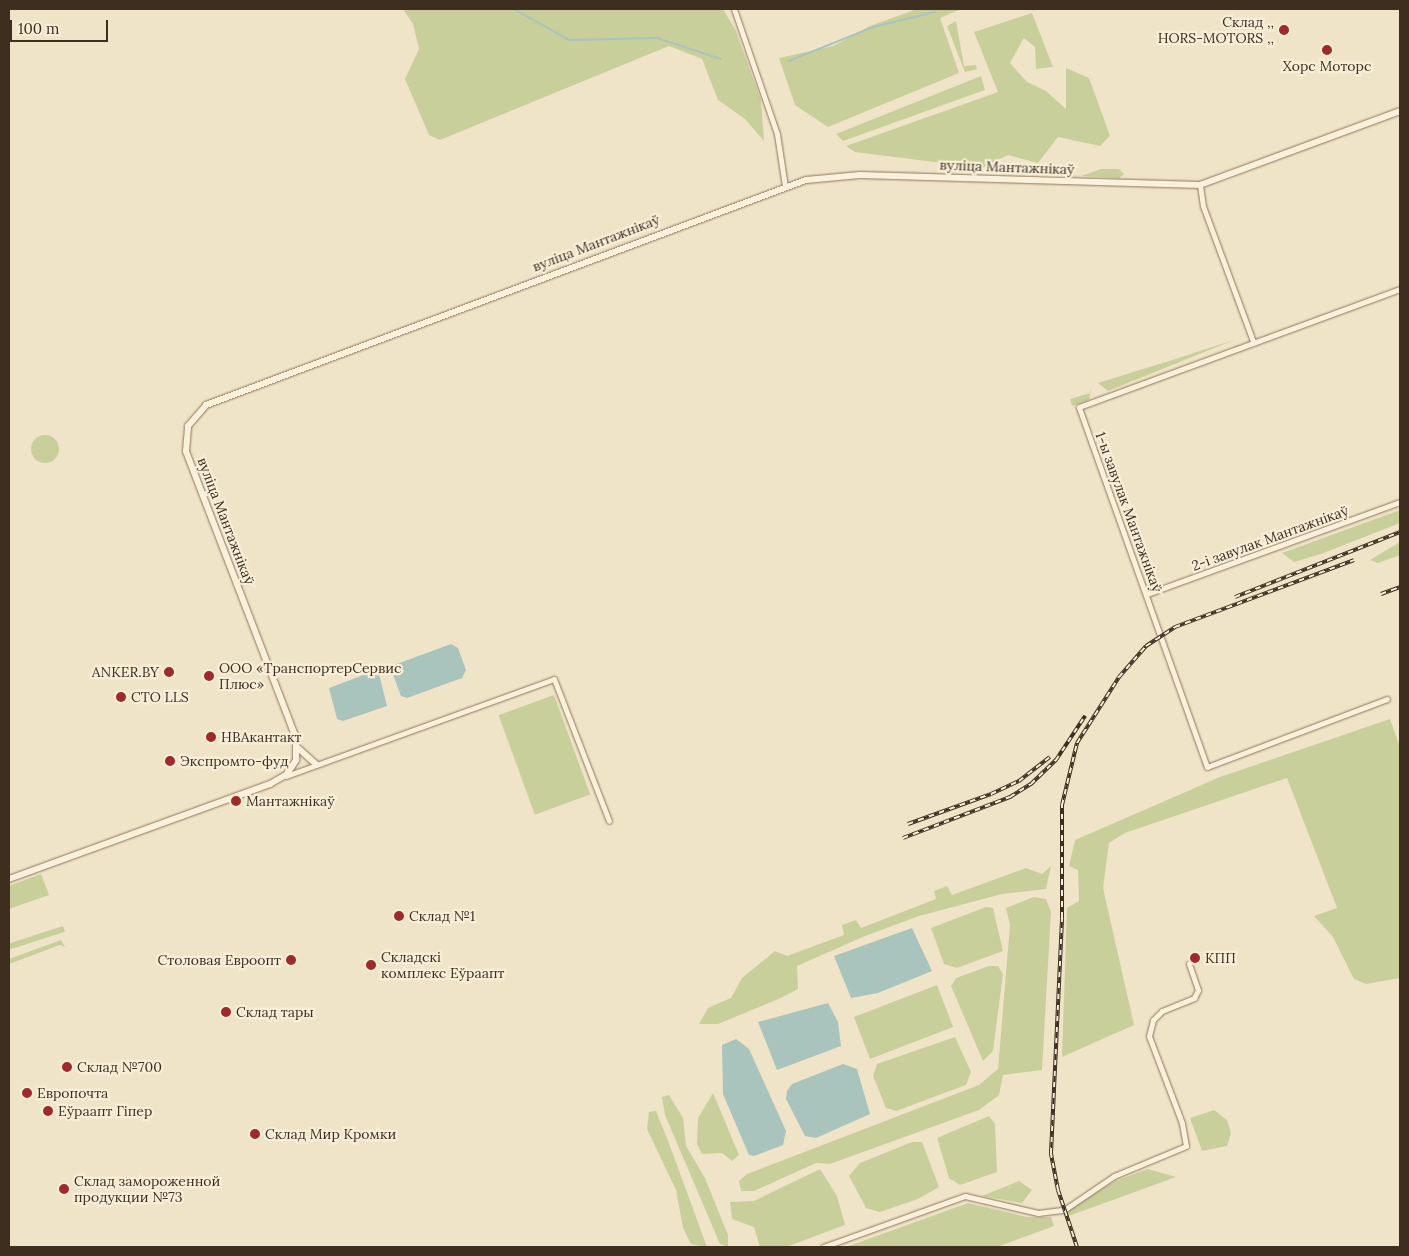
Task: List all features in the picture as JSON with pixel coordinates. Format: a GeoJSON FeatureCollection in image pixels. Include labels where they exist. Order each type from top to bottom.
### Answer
{"type":"FeatureCollection","features":[{"type":"Feature","properties":{"kind":"street"},"geometry":{"type":"LineString","coordinates":[[734,9],[777,134],[785,186]]}},
{"type":"Feature","properties":{"kind":"street","name":"вуліца Мантажнікаў"},"geometry":{"type":"LineString","coordinates":[[298,748],[186,451],[186,432],[198,411],[292,370],[785,186],[860,175],[1200,185],[1400,111]]}},
{"type":"Feature","properties":{"kind":"street"},"geometry":{"type":"LineString","coordinates":[[1200,185],[1203,206],[1253,341]]}},
{"type":"Feature","properties":{"kind":"street","name":"1-ы завулак Мантажнікаў"},"geometry":{"type":"LineString","coordinates":[[1387,699],[1207,766],[1079,407],[1253,341],[1400,289]]}},
{"type":"Feature","properties":{"kind":"street","name":"2-і завулак Мантажнікаў"},"geometry":{"type":"LineString","coordinates":[[1147,594],[1400,502]]}},
{"type":"Feature","properties":{"kind":"street"},"geometry":{"type":"LineString","coordinates":[[9,879],[317,764],[554,679],[609,821]]}},
{"type":"Feature","properties":{"kind":"street"},"geometry":{"type":"LineString","coordinates":[[284,777],[295,763],[298,748],[317,764]]}},
{"type":"Feature","properties":{"kind":"street"},"geometry":{"type":"LineString","coordinates":[[823,1247],[965,1196],[1038,1214],[1064,1210],[1114,1176],[1186,1146],[1182,1124],[1149,1036],[1152,1020],[1162,1011],[1194,998],[1198,990],[1188,964]]}},
{"type":"Feature","properties":{"kind":"green space"},"geometry":{"type":"Polygon","coordinates":[[[403,9],[723,9],[736,31],[761,100],[764,141],[745,119],[718,100],[702,59],[669,46],[440,140],[429,135],[405,79],[419,49],[413,24],[403,9]]]}},
{"type":"Feature","properties":{"kind":"green space"},"geometry":{"type":"Polygon","coordinates":[[[917,9],[961,9],[940,18],[959,73],[828,127],[795,105],[779,58],[833,46],[870,26],[917,9]]]}},
{"type":"Feature","properties":{"kind":"green space"},"geometry":{"type":"Polygon","coordinates":[[[1032,13],[1053,67],[1036,69],[1035,47],[1024,38],[1010,63],[1027,82],[1046,91],[1066,109],[1066,68],[1089,78],[1110,136],[1100,146],[1058,137],[1038,163],[1008,155],[982,168],[855,152],[846,146],[998,92],[974,32],[1032,13]]]}},
{"type":"Feature","properties":{"kind":"green space"},"geometry":{"type":"Polygon","coordinates":[[[956,21],[964,66],[976,65],[977,69],[965,72],[947,26],[956,21]]]}},
{"type":"Feature","properties":{"kind":"green space"},"geometry":{"type":"Polygon","coordinates":[[[981,76],[985,90],[843,141],[836,134],[981,76]]]}},
{"type":"Feature","properties":{"kind":"green space"},"geometry":{"type":"Polygon","coordinates":[[[1101,169],[1119,169],[1124,174],[1119,178],[1081,176],[1101,169]]]}},
{"type":"Feature","properties":{"kind":"green space"},"geometry":{"type":"Polygon","coordinates":[[[1234,340],[1108,391],[1098,383],[1172,360],[1234,340]]]}},
{"type":"Feature","properties":{"kind":"green space"},"geometry":{"type":"Polygon","coordinates":[[[1092,385],[1089,400],[1072,406],[1070,399],[1090,393],[1092,385]]]}},
{"type":"Feature","properties":{"kind":"green space"},"geometry":{"type":"Polygon","coordinates":[[[45,435],[55,439],[59,449],[55,459],[45,463],[35,459],[31,449],[35,439],[45,435]]]}},
{"type":"Feature","properties":{"kind":"green space"},"geometry":{"type":"Polygon","coordinates":[[[1400,510],[1400,523],[1321,554],[1294,562],[1282,553],[1400,510]]]}},
{"type":"Feature","properties":{"kind":"green space"},"geometry":{"type":"Polygon","coordinates":[[[1400,542],[1400,555],[1378,563],[1370,560],[1400,542]]]}},
{"type":"Feature","properties":{"kind":"green space"},"geometry":{"type":"Polygon","coordinates":[[[554,695],[590,795],[535,815],[499,715],[554,695]]]}},
{"type":"Feature","properties":{"kind":"green space"},"geometry":{"type":"Polygon","coordinates":[[[1390,719],[1400,747],[1400,978],[1366,984],[1354,979],[1333,937],[1314,916],[1337,908],[1287,778],[1125,833],[1109,843],[1103,888],[1134,1025],[1062,1057],[1067,908],[1079,901],[1078,870],[1069,866],[1075,840],[1220,777],[1390,719]]]}},
{"type":"Feature","properties":{"kind":"green space"},"geometry":{"type":"Polygon","coordinates":[[[1051,866],[1046,889],[1002,894],[919,916],[865,936],[797,966],[798,989],[718,1024],[699,1024],[708,1008],[731,998],[742,978],[775,951],[787,956],[844,935],[842,925],[856,920],[861,928],[936,899],[934,891],[947,886],[952,895],[1026,868],[1042,874],[1051,866]]]}},
{"type":"Feature","properties":{"kind":"green space"},"geometry":{"type":"Polygon","coordinates":[[[41,874],[49,895],[9,909],[9,886],[41,874]]]}},
{"type":"Feature","properties":{"kind":"green space"},"geometry":{"type":"Polygon","coordinates":[[[1034,897],[1046,899],[1051,912],[1042,1070],[1003,1075],[999,1095],[979,1110],[830,1164],[816,1163],[754,1191],[741,1191],[739,1181],[747,1174],[979,1085],[998,1069],[1010,925],[1006,908],[1034,897]]]}},
{"type":"Feature","properties":{"kind":"green space"},"geometry":{"type":"Polygon","coordinates":[[[986,907],[993,908],[1003,951],[957,968],[944,964],[931,928],[986,907]]]}},
{"type":"Feature","properties":{"kind":"green space"},"geometry":{"type":"Polygon","coordinates":[[[63,926],[65,932],[11,949],[9,944],[63,926]]]}},
{"type":"Feature","properties":{"kind":"green space"},"geometry":{"type":"Polygon","coordinates":[[[61,940],[65,947],[60,945],[9,964],[9,959],[61,940]]]}},
{"type":"Feature","properties":{"kind":"green space"},"geometry":{"type":"Polygon","coordinates":[[[989,966],[998,966],[1003,974],[993,1051],[983,1061],[951,986],[956,978],[989,966]]]}},
{"type":"Feature","properties":{"kind":"green space"},"geometry":{"type":"Polygon","coordinates":[[[937,985],[953,1027],[870,1059],[854,1017],[937,985]]]}},
{"type":"Feature","properties":{"kind":"green space"},"geometry":{"type":"Polygon","coordinates":[[[955,1037],[971,1072],[966,1085],[896,1111],[886,1108],[873,1076],[877,1064],[955,1037]]]}},
{"type":"Feature","properties":{"kind":"green space"},"geometry":{"type":"Polygon","coordinates":[[[713,1093],[739,1155],[732,1161],[722,1153],[702,1154],[697,1144],[698,1118],[713,1093]]]}},
{"type":"Feature","properties":{"kind":"green space"},"geometry":{"type":"Polygon","coordinates":[[[669,1095],[683,1118],[686,1146],[705,1178],[728,1235],[728,1247],[720,1244],[665,1115],[662,1097],[669,1095]]]}},
{"type":"Feature","properties":{"kind":"green space"},"geometry":{"type":"Polygon","coordinates":[[[1214,1110],[1227,1120],[1231,1133],[1227,1146],[1202,1151],[1190,1118],[1214,1110]]]}},
{"type":"Feature","properties":{"kind":"green space"},"geometry":{"type":"Polygon","coordinates":[[[656,1111],[707,1247],[691,1244],[683,1228],[676,1190],[647,1129],[649,1112],[656,1111]]]}},
{"type":"Feature","properties":{"kind":"green space"},"geometry":{"type":"Polygon","coordinates":[[[989,1116],[995,1124],[997,1172],[960,1185],[949,1178],[937,1138],[989,1116]]]}},
{"type":"Feature","properties":{"kind":"green space"},"geometry":{"type":"Polygon","coordinates":[[[912,1142],[922,1142],[939,1187],[918,1199],[880,1212],[866,1208],[849,1176],[860,1163],[912,1142]]]}},
{"type":"Feature","properties":{"kind":"green space"},"geometry":{"type":"Polygon","coordinates":[[[820,1169],[837,1196],[845,1225],[786,1247],[760,1247],[754,1227],[732,1219],[730,1202],[754,1201],[820,1169]]]}},
{"type":"Feature","properties":{"kind":"green space"},"geometry":{"type":"Polygon","coordinates":[[[1148,1169],[1176,1177],[1066,1217],[1065,1212],[1115,1181],[1148,1169]]]}},
{"type":"Feature","properties":{"kind":"green space"},"geometry":{"type":"Polygon","coordinates":[[[1019,1181],[1032,1190],[1022,1203],[982,1196],[1019,1181]]]}},
{"type":"Feature","properties":{"kind":"green space"},"geometry":{"type":"Polygon","coordinates":[[[968,1203],[1027,1217],[1051,1217],[1054,1226],[997,1247],[846,1247],[968,1203]]]}},
{"type":"Feature","properties":{"kind":"water"},"geometry":{"type":"Polygon","coordinates":[[[451,644],[458,648],[466,670],[462,678],[407,698],[401,696],[392,672],[394,665],[451,644]]]}},
{"type":"Feature","properties":{"kind":"water"},"geometry":{"type":"Polygon","coordinates":[[[374,671],[379,674],[387,706],[343,721],[337,719],[329,688],[374,671]]]}},
{"type":"Feature","properties":{"kind":"water"},"geometry":{"type":"Polygon","coordinates":[[[912,928],[932,971],[878,993],[851,998],[834,956],[912,928]]]}},
{"type":"Feature","properties":{"kind":"water"},"geometry":{"type":"Polygon","coordinates":[[[828,1003],[838,1022],[841,1046],[777,1070],[758,1022],[828,1003]]]}},
{"type":"Feature","properties":{"kind":"water"},"geometry":{"type":"Polygon","coordinates":[[[736,1039],[749,1049],[786,1131],[783,1145],[754,1156],[749,1155],[723,1094],[722,1045],[736,1039]]]}},
{"type":"Feature","properties":{"kind":"water"},"geometry":{"type":"Polygon","coordinates":[[[843,1064],[857,1069],[870,1114],[816,1138],[805,1136],[786,1099],[787,1091],[792,1084],[843,1064]]]}},
{"type":"Feature","properties":{"kind":"waterway"},"geometry":{"type":"LineString","coordinates":[[514,9],[569,40],[657,38],[721,59]]}},
{"type":"Feature","properties":{"kind":"waterway"},"geometry":{"type":"LineString","coordinates":[[789,61],[873,27],[935,12]]}},
{"type":"Feature","properties":{"kind":"railway"},"geometry":{"type":"LineString","coordinates":[[1235,597],[1400,532]]}},
{"type":"Feature","properties":{"kind":"railway"},"geometry":{"type":"LineString","coordinates":[[1077,1247],[1058,1190],[1051,1153],[1062,918],[1062,805],[1077,743],[1119,677],[1146,646],[1175,627],[1354,560]]}},
{"type":"Feature","properties":{"kind":"railway"},"geometry":{"type":"LineString","coordinates":[[1381,594],[1400,587]]}},
{"type":"Feature","properties":{"kind":"railway"},"geometry":{"type":"LineString","coordinates":[[903,838],[1010,797],[1031,784],[1056,760],[1085,716]]}},
{"type":"Feature","properties":{"kind":"railway"},"geometry":{"type":"LineString","coordinates":[[908,824],[991,794],[1019,781],[1050,757]]}},
{"type":"Feature","properties":{"kind":"place","name":"Склад ,, HORS-MOTORS ,,"},"geometry":{"type":"Point","coordinates":[1284,30]}},
{"type":"Feature","properties":{"kind":"place","name":"Хорс Моторс"},"geometry":{"type":"Point","coordinates":[1327,50]}},
{"type":"Feature","properties":{"kind":"place","name":"ANKER.BY"},"geometry":{"type":"Point","coordinates":[169,672]}},
{"type":"Feature","properties":{"kind":"place","name":"ООО «ТранспортерСервис Плюс»"},"geometry":{"type":"Point","coordinates":[209,676]}},
{"type":"Feature","properties":{"kind":"place","name":"СТО LLS"},"geometry":{"type":"Point","coordinates":[121,697]}},
{"type":"Feature","properties":{"kind":"place","name":"НВАкантакт"},"geometry":{"type":"Point","coordinates":[211,737]}},
{"type":"Feature","properties":{"kind":"place","name":"Экспромто-фуд"},"geometry":{"type":"Point","coordinates":[170,761]}},
{"type":"Feature","properties":{"kind":"place","name":"Мантажнікаў"},"geometry":{"type":"Point","coordinates":[236,801]}},
{"type":"Feature","properties":{"kind":"place","name":"Склад №1"},"geometry":{"type":"Point","coordinates":[399,916]}},
{"type":"Feature","properties":{"kind":"place","name":"КПП"},"geometry":{"type":"Point","coordinates":[1195,958]}},
{"type":"Feature","properties":{"kind":"place","name":"Столовая Евроопт"},"geometry":{"type":"Point","coordinates":[291,960]}},
{"type":"Feature","properties":{"kind":"place","name":"Складскі комплекс Еўраапт"},"geometry":{"type":"Point","coordinates":[371,965]}},
{"type":"Feature","properties":{"kind":"place","name":"Склад тары"},"geometry":{"type":"Point","coordinates":[226,1012]}},
{"type":"Feature","properties":{"kind":"place","name":"Склад №700"},"geometry":{"type":"Point","coordinates":[67,1067]}},
{"type":"Feature","properties":{"kind":"place","name":"Европочта"},"geometry":{"type":"Point","coordinates":[27,1093]}},
{"type":"Feature","properties":{"kind":"place","name":"Еўраапт Гіпер"},"geometry":{"type":"Point","coordinates":[48,1111]}},
{"type":"Feature","properties":{"kind":"place","name":"Склад Мир Кромки"},"geometry":{"type":"Point","coordinates":[255,1134]}},
{"type":"Feature","properties":{"kind":"place","name":"Склад замороженной продукции №73"},"geometry":{"type":"Point","coordinates":[64,1189]}}]}
